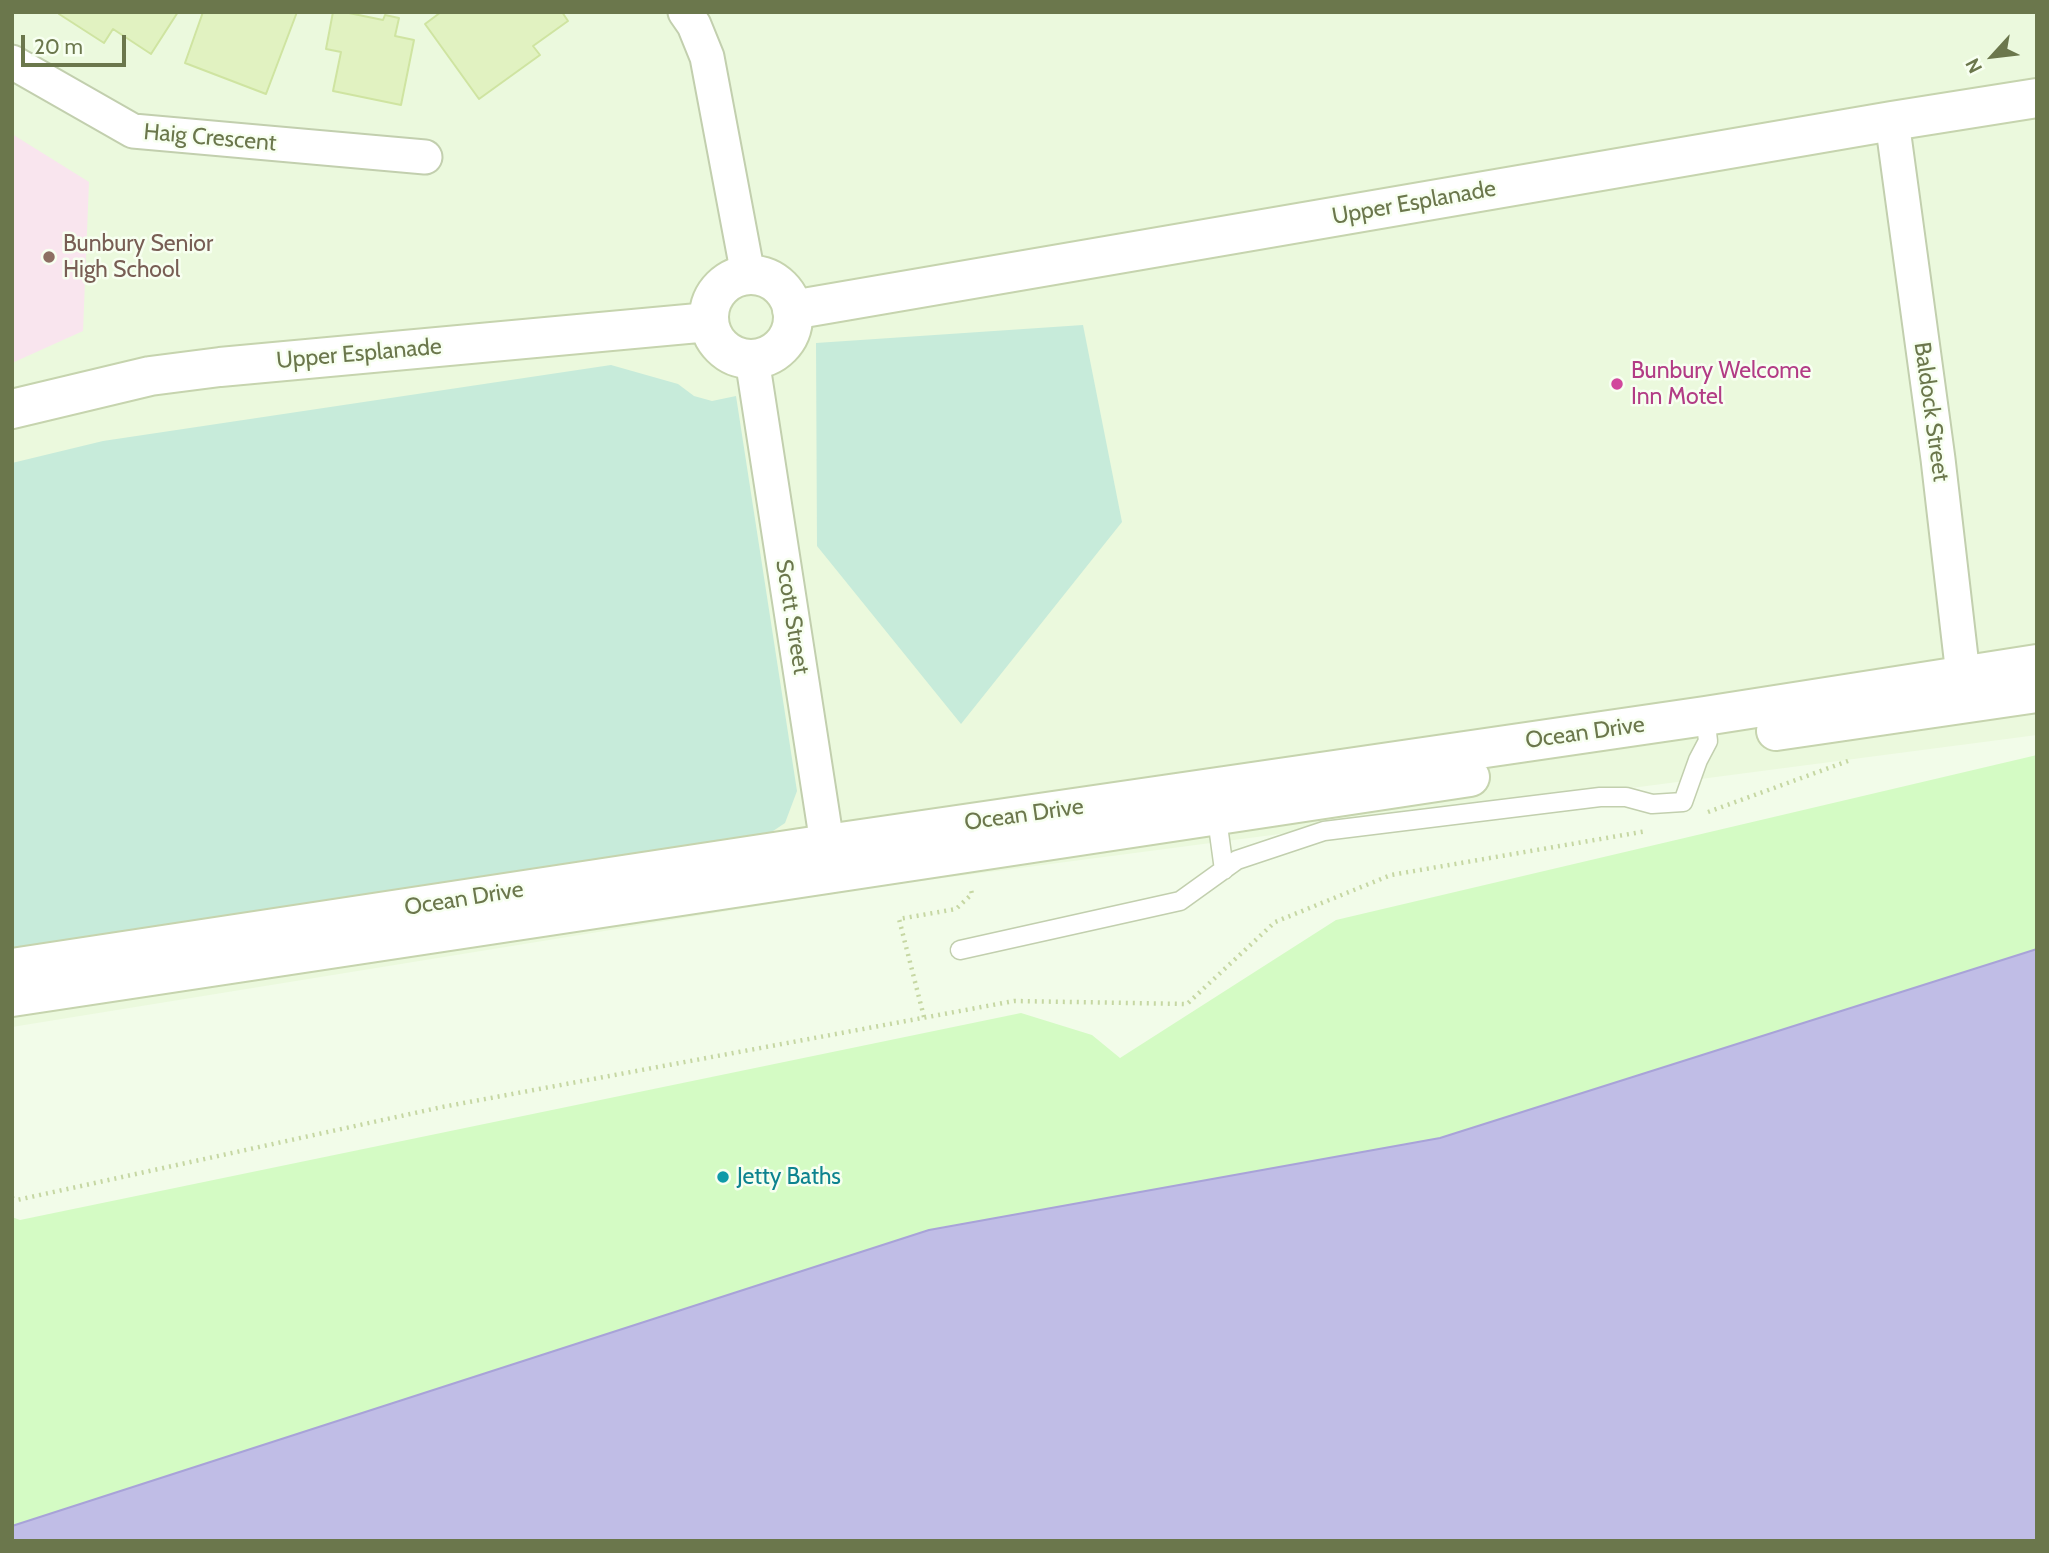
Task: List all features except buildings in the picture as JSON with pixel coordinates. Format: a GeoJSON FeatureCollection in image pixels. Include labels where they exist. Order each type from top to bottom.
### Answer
{"type":"FeatureCollection","features":[{"type":"Feature","properties":{"kind":"main road","name":"Upper Esplanade"},"geometry":{"type":"LineString","coordinates":[[792,310],[2037,98]]}},
{"type":"Feature","properties":{"kind":"main road"},"geometry":{"type":"LineString","coordinates":[[748,275],[761,275],[781,288],[792,310],[788,338],[772,353],[752,359],[728,353],[712,334],[709,321],[709,308],[714,295],[723,285],[748,275]]}},
{"type":"Feature","properties":{"kind":"main road","name":"Upper Esplanade"},"geometry":{"type":"LineString","coordinates":[[12,409],[150,376],[709,321]]}},
{"type":"Feature","properties":{"kind":"main road","name":"Ocean Drive"},"geometry":{"type":"LineString","coordinates":[[12,968],[830,859],[1707,728],[1964,689],[2037,664]]}},
{"type":"Feature","properties":{"kind":"main road","name":"Ocean Drive"},"geometry":{"type":"LineString","coordinates":[[1964,689],[2037,693]]}},
{"type":"Feature","properties":{"kind":"main road","name":"Ocean Drive"},"geometry":{"type":"LineString","coordinates":[[12,997],[830,859],[967,854],[1214,802]]}},
{"type":"Feature","properties":{"kind":"street"},"geometry":{"type":"LineString","coordinates":[[685,12],[694,25],[707,57],[748,275]]}},
{"type":"Feature","properties":{"kind":"street","name":"Haig Crescent"},"geometry":{"type":"LineString","coordinates":[[12,62],[133,131],[425,157]]}},
{"type":"Feature","properties":{"kind":"street","name":"Baldock Street"},"geometry":{"type":"LineString","coordinates":[[1892,121],[1936,445],[1964,689]]}},
{"type":"Feature","properties":{"kind":"street","name":"Scott Street"},"geometry":{"type":"LineString","coordinates":[[752,359],[830,859]]}},
{"type":"Feature","properties":{"kind":"lane"},"geometry":{"type":"LineString","coordinates":[[960,950],[1180,901],[1237,860],[1324,831],[1600,797],[1626,797],[1651,804],[1682,802],[1707,728]]}},
{"type":"Feature","properties":{"kind":"lane"},"geometry":{"type":"LineString","coordinates":[[1214,802],[1224,870]]}},
{"type":"Feature","properties":{"kind":"path"},"geometry":{"type":"LineString","coordinates":[[1704,813],[1846,761],[1859,759]]}},
{"type":"Feature","properties":{"kind":"path"},"geometry":{"type":"LineString","coordinates":[[12,1198],[16,1200],[442,1107],[1014,1001],[1187,1004],[1275,922],[1391,876],[1652,830]]}},
{"type":"Feature","properties":{"kind":"path"},"geometry":{"type":"LineString","coordinates":[[924,1017],[899,919],[956,909],[972,894],[967,854]]}},
{"type":"Feature","properties":{"kind":"shaded area"},"geometry":{"type":"Polygon","coordinates":[[[12,12],[2037,12],[2037,735],[882,886],[12,1027],[12,12]]]}},
{"type":"Feature","properties":{"kind":"shaded area","name":"Bunbury Senior High School"},"geometry":{"type":"Polygon","coordinates":[[[12,134],[89,182],[83,331],[12,363],[12,134]]]}},
{"type":"Feature","properties":{"kind":"shaded area"},"geometry":{"type":"Polygon","coordinates":[[[1083,325],[1122,522],[961,724],[817,546],[816,343],[1083,325]]]}},
{"type":"Feature","properties":{"kind":"shaded area"},"geometry":{"type":"Polygon","coordinates":[[[611,365],[678,384],[694,396],[712,401],[736,396],[797,791],[785,823],[752,845],[12,955],[12,463],[103,441],[611,365]]]}},
{"type":"Feature","properties":{"kind":"sand","name":"Jetty Baths"},"geometry":{"type":"Polygon","coordinates":[[[2037,755],[2037,949],[1440,1138],[929,1230],[12,1526],[12,1217],[20,1220],[1021,1013],[1092,1035],[1120,1058],[1336,920],[2037,755]]]}},
{"type":"Feature","properties":{"kind":"water"},"geometry":{"type":"Polygon","coordinates":[[[2037,949],[2037,1541],[12,1541],[12,1526],[929,1230],[1440,1138],[2037,949]]]}},
{"type":"Feature","properties":{"kind":"place","name":"Bunbury Senior High School"},"geometry":{"type":"Point","coordinates":[49,257]}},
{"type":"Feature","properties":{"kind":"place","name":"Bunbury Welcome Inn Motel"},"geometry":{"type":"Point","coordinates":[1617,384]}},
{"type":"Feature","properties":{"kind":"place","name":"Jetty Baths"},"geometry":{"type":"Point","coordinates":[723,1177]}}]}
